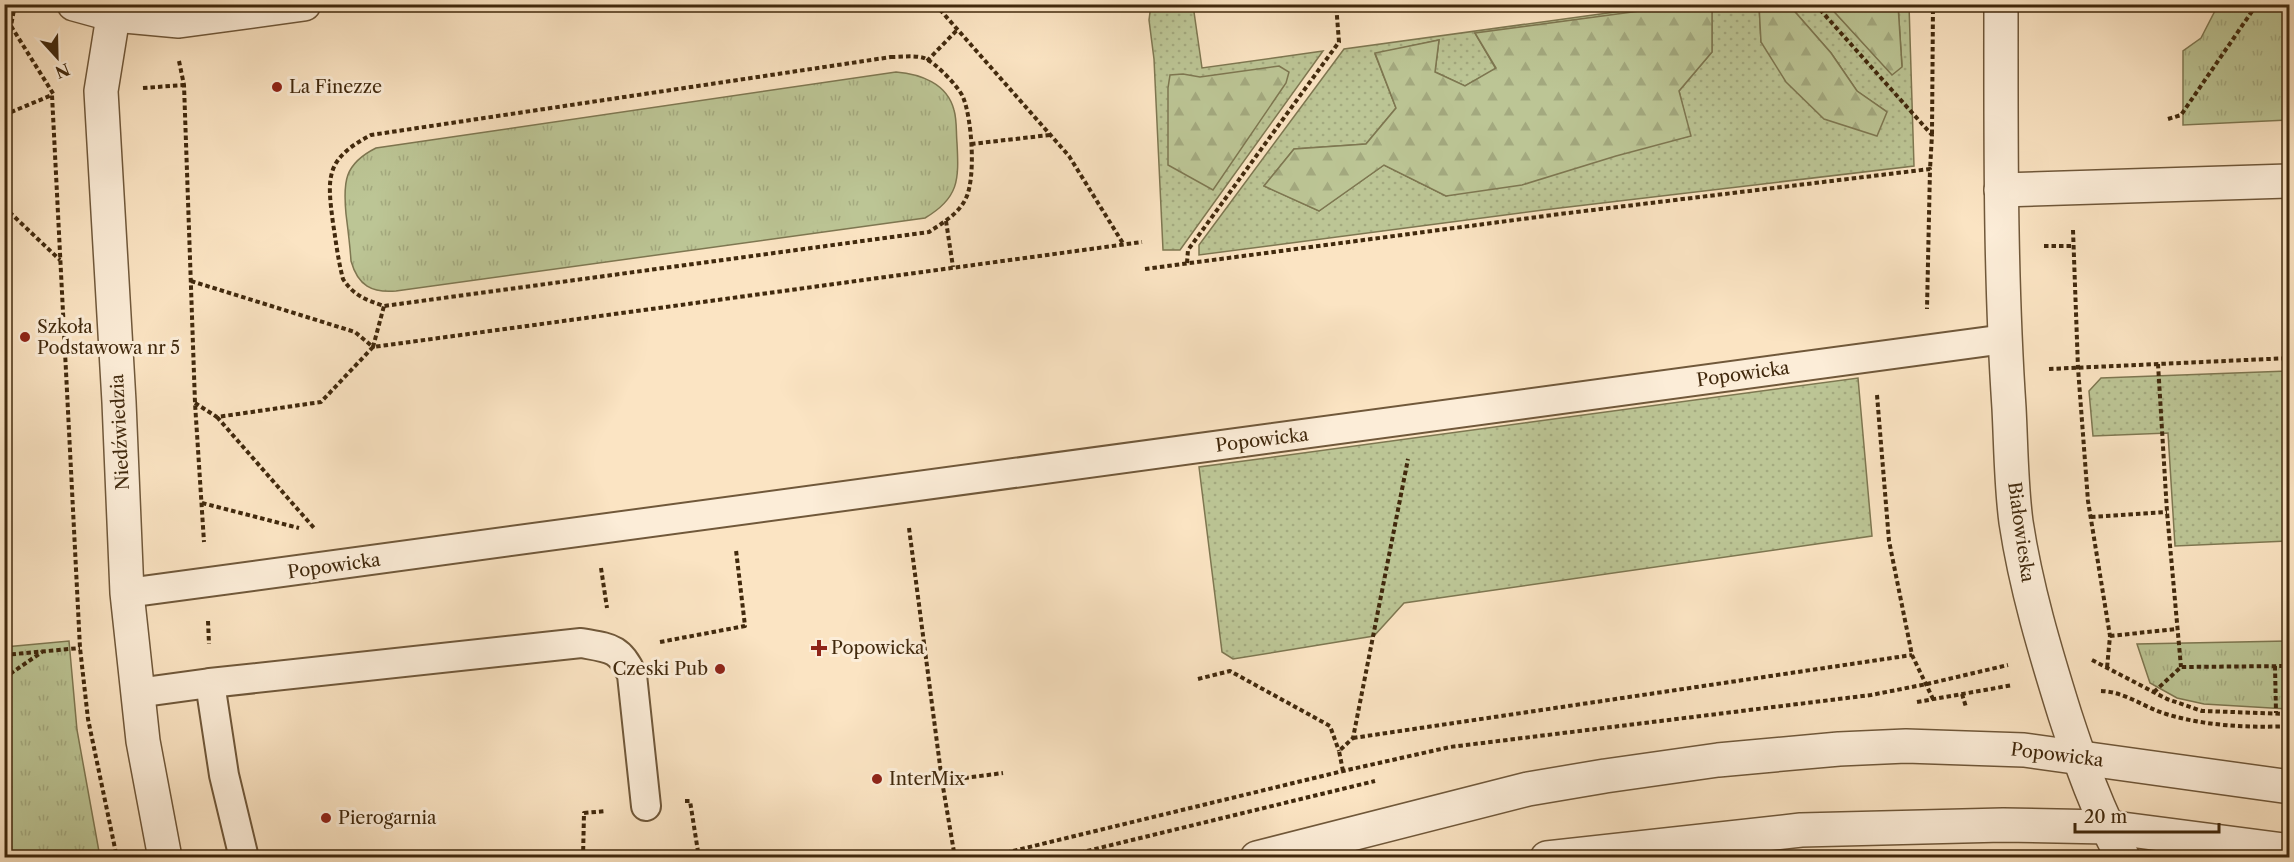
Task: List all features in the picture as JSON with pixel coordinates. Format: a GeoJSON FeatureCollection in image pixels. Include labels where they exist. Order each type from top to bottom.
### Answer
{"type":"FeatureCollection","features":[{"type":"Feature","properties":{"kind":"street"},"geometry":{"type":"LineString","coordinates":[[74,4],[179,21],[304,4]]}},
{"type":"Feature","properties":{"kind":"street","name":"Białowieska"},"geometry":{"type":"LineString","coordinates":[[2001,4],[2001,190],[2005,354],[2016,520],[2023,562],[2040,632],[2079,756],[2107,827],[2123,858]]}},
{"type":"Feature","properties":{"kind":"street","name":"Niedźwiedzia"},"geometry":{"type":"LineString","coordinates":[[114,10],[101,91],[127,593],[136,693],[165,858]]}},
{"type":"Feature","properties":{"kind":"street"},"geometry":{"type":"LineString","coordinates":[[2001,190],[2289,181]]}},
{"type":"Feature","properties":{"kind":"street","name":"Popowicka"},"geometry":{"type":"LineString","coordinates":[[1257,858],[1528,789],[1718,760],[1839,749],[1906,746],[2024,750],[2289,787]]}},
{"type":"Feature","properties":{"kind":"street"},"geometry":{"type":"LineString","coordinates":[[1547,858],[1801,830],[2003,825],[2107,827],[2289,851]]}},
{"type":"Feature","properties":{"kind":"lane","name":"Popowicka"},"geometry":{"type":"LineString","coordinates":[[127,593],[731,513],[1874,356],[2005,354]]}},
{"type":"Feature","properties":{"kind":"lane"},"geometry":{"type":"LineString","coordinates":[[136,693],[581,643],[614,649],[625,659],[632,675],[646,806]]}},
{"type":"Feature","properties":{"kind":"lane"},"geometry":{"type":"LineString","coordinates":[[210,683],[224,775],[244,858]]}},
{"type":"Feature","properties":{"kind":"path"},"geometry":{"type":"LineString","coordinates":[[15,4],[11,26],[52,95],[80,648],[88,719],[117,858]]}},
{"type":"Feature","properties":{"kind":"path"},"geometry":{"type":"LineString","coordinates":[[935,4],[1070,156],[1124,245]]}},
{"type":"Feature","properties":{"kind":"path"},"geometry":{"type":"LineString","coordinates":[[1187,263],[1188,250],[1339,42],[1336,4]]}},
{"type":"Feature","properties":{"kind":"path"},"geometry":{"type":"LineString","coordinates":[[1815,4],[1932,135]]}},
{"type":"Feature","properties":{"kind":"path"},"geometry":{"type":"LineString","coordinates":[[1927,318],[1933,4]]}},
{"type":"Feature","properties":{"kind":"path"},"geometry":{"type":"LineString","coordinates":[[2168,119],[2181,115],[2257,4]]}},
{"type":"Feature","properties":{"kind":"path"},"geometry":{"type":"LineString","coordinates":[[927,61],[957,30]]}},
{"type":"Feature","properties":{"kind":"path"},"geometry":{"type":"LineString","coordinates":[[891,57],[923,58],[940,70],[962,95],[967,110],[970,144],[973,167],[966,199],[946,221],[929,232],[384,306],[360,297],[349,289],[342,279],[328,188],[332,170],[342,156],[356,143],[371,135],[891,57]]}},
{"type":"Feature","properties":{"kind":"path"},"geometry":{"type":"LineString","coordinates":[[179,58],[184,85],[195,403],[207,583],[210,683]]}},
{"type":"Feature","properties":{"kind":"path"},"geometry":{"type":"LineString","coordinates":[[134,89],[184,85]]}},
{"type":"Feature","properties":{"kind":"path"},"geometry":{"type":"LineString","coordinates":[[4,116],[52,95],[61,94]]}},
{"type":"Feature","properties":{"kind":"path"},"geometry":{"type":"LineString","coordinates":[[970,144],[1050,135]]}},
{"type":"Feature","properties":{"kind":"path"},"geometry":{"type":"LineString","coordinates":[[1145,268],[1560,214],[1930,170]]}},
{"type":"Feature","properties":{"kind":"path"},"geometry":{"type":"LineString","coordinates":[[2072,189],[2078,368],[2088,501],[2110,636],[2107,668]]}},
{"type":"Feature","properties":{"kind":"path"},"geometry":{"type":"LineString","coordinates":[[4,207],[61,261]]}},
{"type":"Feature","properties":{"kind":"path"},"geometry":{"type":"LineString","coordinates":[[946,221],[953,267]]}},
{"type":"Feature","properties":{"kind":"path"},"geometry":{"type":"LineString","coordinates":[[191,281],[355,332],[373,347],[1142,242]]}},
{"type":"Feature","properties":{"kind":"path"},"geometry":{"type":"LineString","coordinates":[[217,417],[321,402],[373,347],[384,306]]}},
{"type":"Feature","properties":{"kind":"path"},"geometry":{"type":"LineString","coordinates":[[2005,354],[2078,368],[2289,358]]}},
{"type":"Feature","properties":{"kind":"path"},"geometry":{"type":"LineString","coordinates":[[1874,356],[1889,541],[1912,655],[1927,684]]}},
{"type":"Feature","properties":{"kind":"path"},"geometry":{"type":"LineString","coordinates":[[2158,364],[2167,512],[2181,668]]}},
{"type":"Feature","properties":{"kind":"path"},"geometry":{"type":"LineString","coordinates":[[195,403],[217,417],[318,533],[202,503]]}},
{"type":"Feature","properties":{"kind":"path"},"geometry":{"type":"LineString","coordinates":[[1353,738],[1415,420]]}},
{"type":"Feature","properties":{"kind":"path"},"geometry":{"type":"LineString","coordinates":[[903,489],[942,781],[955,858]]}},
{"type":"Feature","properties":{"kind":"path"},"geometry":{"type":"LineString","coordinates":[[2091,517],[2167,512]]}},
{"type":"Feature","properties":{"kind":"path"},"geometry":{"type":"LineString","coordinates":[[595,531],[614,649],[700,636],[745,626],[731,513]]}},
{"type":"Feature","properties":{"kind":"path"},"geometry":{"type":"LineString","coordinates":[[2110,636],[2176,630]]}},
{"type":"Feature","properties":{"kind":"path"},"geometry":{"type":"LineString","coordinates":[[4,655],[80,648]]}},
{"type":"Feature","properties":{"kind":"path"},"geometry":{"type":"LineString","coordinates":[[4,678],[43,651]]}},
{"type":"Feature","properties":{"kind":"path"},"geometry":{"type":"LineString","coordinates":[[1339,751],[1353,738],[1912,655]]}},
{"type":"Feature","properties":{"kind":"path"},"geometry":{"type":"LineString","coordinates":[[2088,657],[2167,699],[2202,711],[2289,714]]}},
{"type":"Feature","properties":{"kind":"path"},"geometry":{"type":"LineString","coordinates":[[984,858],[1450,747],[1871,695],[2016,663]]}},
{"type":"Feature","properties":{"kind":"path"},"geometry":{"type":"LineString","coordinates":[[2275,666],[2276,713]]}},
{"type":"Feature","properties":{"kind":"path"},"geometry":{"type":"LineString","coordinates":[[2154,692],[2181,668],[2289,666]]}},
{"type":"Feature","properties":{"kind":"path"},"geometry":{"type":"LineString","coordinates":[[1198,679],[1230,671],[1330,726],[1343,771]]}},
{"type":"Feature","properties":{"kind":"path"},"geometry":{"type":"LineString","coordinates":[[942,781],[1003,773]]}},
{"type":"Feature","properties":{"kind":"path"},"geometry":{"type":"LineString","coordinates":[[583,858],[584,813],[646,806]]}},
{"type":"Feature","properties":{"kind":"green space"},"geometry":{"type":"Polygon","coordinates":[[[1692,4],[1712,5],[1712,52],[1679,91],[1691,136],[1522,185],[1446,196],[1384,165],[1319,211],[1264,186],[1294,149],[1366,144],[1396,108],[1375,53],[1439,40],[1435,72],[1465,86],[1496,68],[1475,33],[1692,4]]]}},
{"type":"Feature","properties":{"kind":"green space"},"geometry":{"type":"Polygon","coordinates":[[[1151,5],[1193,5],[1202,68],[1323,51],[1180,250],[1163,250],[1154,59],[1149,20],[1151,5]]]}},
{"type":"Feature","properties":{"kind":"green space"},"geometry":{"type":"Polygon","coordinates":[[[1666,5],[1692,5],[1475,33],[1496,69],[1465,86],[1435,72],[1439,40],[1375,54],[1396,108],[1366,144],[1294,149],[1264,186],[1319,211],[1384,165],[1446,196],[1690,136],[1679,91],[1712,52],[1712,5],[1759,5],[1761,42],[1886,111],[1857,91],[1831,53],[1789,5],[1828,5],[1892,74],[1902,66],[1898,5],[1909,5],[1914,166],[1543,210],[1199,255],[1199,245],[1344,49],[1666,5]]]}},
{"type":"Feature","properties":{"kind":"green space"},"geometry":{"type":"Polygon","coordinates":[[[1759,5],[1789,5],[1831,53],[1857,91],[1887,112],[1877,136],[1824,119],[1786,82],[1761,42],[1759,5]]]}},
{"type":"Feature","properties":{"kind":"green space"},"geometry":{"type":"Polygon","coordinates":[[[1828,5],[1898,5],[1902,67],[1892,75],[1828,5]]]}},
{"type":"Feature","properties":{"kind":"green space"},"geometry":{"type":"Polygon","coordinates":[[[2218,5],[2289,5],[2289,120],[2183,125],[2183,51],[2201,38],[2218,5]]]}},
{"type":"Feature","properties":{"kind":"green space"},"geometry":{"type":"Polygon","coordinates":[[[1279,66],[1289,72],[1286,83],[1213,190],[1168,165],[1170,75],[1183,74],[1200,77],[1279,66]]]}},
{"type":"Feature","properties":{"kind":"green space"},"geometry":{"type":"Polygon","coordinates":[[[896,72],[923,78],[939,87],[950,101],[955,114],[957,178],[951,195],[945,203],[925,218],[396,291],[380,291],[367,286],[354,270],[346,214],[346,183],[357,161],[376,148],[896,72]]]}},
{"type":"Feature","properties":{"kind":"green space"},"geometry":{"type":"Polygon","coordinates":[[[2289,371],[2289,541],[2175,546],[2168,433],[2093,436],[2089,391],[2101,378],[2289,371]]]}},
{"type":"Feature","properties":{"kind":"green space"},"geometry":{"type":"Polygon","coordinates":[[[1858,378],[1872,536],[1404,603],[1374,636],[1233,659],[1222,652],[1199,467],[1858,378]]]}},
{"type":"Feature","properties":{"kind":"green space"},"geometry":{"type":"Polygon","coordinates":[[[69,641],[77,730],[100,857],[5,857],[5,647],[69,641]]]}},
{"type":"Feature","properties":{"kind":"green space"},"geometry":{"type":"Polygon","coordinates":[[[2289,641],[2289,709],[2204,704],[2177,698],[2150,683],[2137,644],[2289,641]]]}},
{"type":"Feature","properties":{"kind":"green space"},"geometry":{"type":"Polygon","coordinates":[[[1968,851],[1968,858],[1786,857],[1842,853],[1968,851]]]}},
{"type":"Feature","properties":{"kind":"place","name":"La Finezze"},"geometry":{"type":"Point","coordinates":[277,87]}},
{"type":"Feature","properties":{"kind":"place","name":"Szkoła Podstawowa nr 5"},"geometry":{"type":"Point","coordinates":[25,337]}},
{"type":"Feature","properties":{"kind":"place","name":"Popowicka"},"geometry":{"type":"Point","coordinates":[819,648]}},
{"type":"Feature","properties":{"kind":"place","name":"Czeski Pub"},"geometry":{"type":"Point","coordinates":[720,669]}},
{"type":"Feature","properties":{"kind":"place","name":"InterMix"},"geometry":{"type":"Point","coordinates":[877,779]}},
{"type":"Feature","properties":{"kind":"place","name":"Pierogarnia"},"geometry":{"type":"Point","coordinates":[326,818]}}]}
